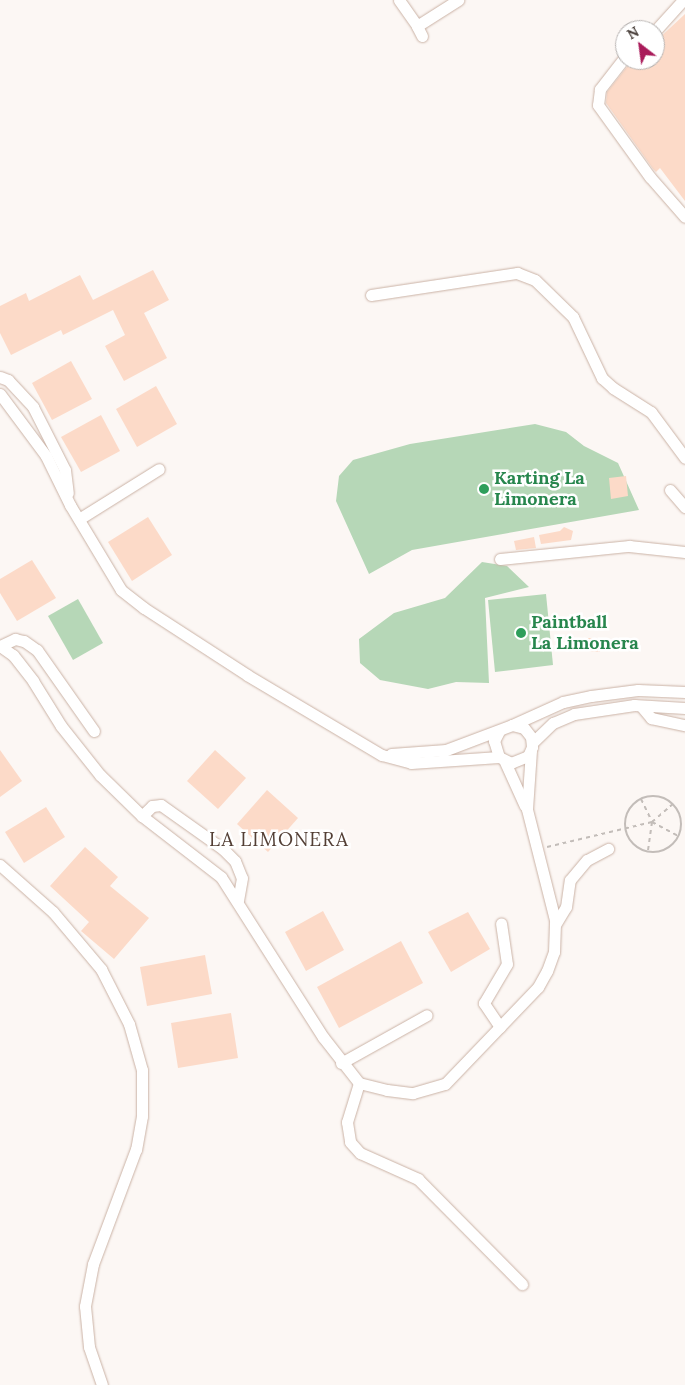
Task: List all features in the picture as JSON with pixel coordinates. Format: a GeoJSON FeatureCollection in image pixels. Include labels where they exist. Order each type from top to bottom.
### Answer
{"type":"FeatureCollection","features":[{"type":"Feature","properties":{"kind":"street"},"geometry":{"type":"LineString","coordinates":[[399,0],[422,36]]}},
{"type":"Feature","properties":{"kind":"street"},"geometry":{"type":"LineString","coordinates":[[417,26],[458,0]]}},
{"type":"Feature","properties":{"kind":"street"},"geometry":{"type":"LineString","coordinates":[[665,20],[683,0]]}},
{"type":"Feature","properties":{"kind":"street"},"geometry":{"type":"LineString","coordinates":[[615,70],[600,89],[598,105],[650,177],[685,217]]}},
{"type":"Feature","properties":{"kind":"street"},"geometry":{"type":"LineString","coordinates":[[371,295],[517,272],[535,280],[573,317],[602,378],[613,388],[651,412],[685,458]]}},
{"type":"Feature","properties":{"kind":"street"},"geometry":{"type":"LineString","coordinates":[[0,377],[15,386],[33,407],[65,470],[70,505]]}},
{"type":"Feature","properties":{"kind":"street"},"geometry":{"type":"LineString","coordinates":[[0,394],[46,456],[70,505],[121,590],[134,601],[247,676],[382,755],[411,763],[502,760],[517,763],[553,723],[574,714],[641,706],[685,708]]}},
{"type":"Feature","properties":{"kind":"street"},"geometry":{"type":"LineString","coordinates":[[79,519],[159,470]]}},
{"type":"Feature","properties":{"kind":"street"},"geometry":{"type":"LineString","coordinates":[[670,490],[685,507]]}},
{"type":"Feature","properties":{"kind":"street"},"geometry":{"type":"LineString","coordinates":[[500,558],[629,546],[685,552]]}},
{"type":"Feature","properties":{"kind":"street"},"geometry":{"type":"LineString","coordinates":[[0,646],[14,640],[24,641],[37,650],[94,731]]}},
{"type":"Feature","properties":{"kind":"street"},"geometry":{"type":"LineString","coordinates":[[0,646],[13,655],[33,681],[83,756],[142,816],[212,868],[238,901],[341,1063],[359,1083],[398,1092],[436,1088],[462,1068],[538,987],[547,971],[554,952],[555,925],[538,849],[527,809],[494,741],[499,731]]}},
{"type":"Feature","properties":{"kind":"street"},"geometry":{"type":"LineString","coordinates":[[382,755],[446,750],[499,731],[563,702],[591,696],[638,690],[685,692]]}},
{"type":"Feature","properties":{"kind":"street"},"geometry":{"type":"LineString","coordinates":[[641,706],[651,718],[685,725]]}},
{"type":"Feature","properties":{"kind":"street"},"geometry":{"type":"LineString","coordinates":[[512,725],[524,728],[532,747],[527,809]]}},
{"type":"Feature","properties":{"kind":"street"},"geometry":{"type":"LineString","coordinates":[[142,816],[152,806],[161,805],[223,849],[236,861],[242,878],[238,901]]}},
{"type":"Feature","properties":{"kind":"street"},"geometry":{"type":"LineString","coordinates":[[555,925],[566,907],[570,880],[587,860],[608,849]]}},
{"type":"Feature","properties":{"kind":"street"},"geometry":{"type":"LineString","coordinates":[[0,865],[53,912],[101,970],[129,1024],[142,1070],[142,1116],[136,1149],[93,1264],[85,1306],[89,1348],[102,1385]]}},
{"type":"Feature","properties":{"kind":"street"},"geometry":{"type":"LineString","coordinates":[[500,1027],[484,1003],[507,964],[501,923]]}},
{"type":"Feature","properties":{"kind":"street"},"geometry":{"type":"LineString","coordinates":[[341,1063],[427,1015]]}},
{"type":"Feature","properties":{"kind":"street"},"geometry":{"type":"LineString","coordinates":[[359,1083],[347,1122],[350,1142],[360,1153],[418,1179],[522,1284]]}},
{"type":"Feature","properties":{"kind":"path"},"geometry":{"type":"LineString","coordinates":[[655,795],[673,804],[683,824],[674,844],[656,853],[639,849],[628,840],[625,817],[641,799],[655,795]]}},
{"type":"Feature","properties":{"kind":"path"},"geometry":{"type":"LineString","coordinates":[[641,799],[652,822],[648,851]]}},
{"type":"Feature","properties":{"kind":"path"},"geometry":{"type":"LineString","coordinates":[[538,849],[652,822],[673,804]]}},
{"type":"Feature","properties":{"kind":"path"},"geometry":{"type":"LineString","coordinates":[[652,822],[678,836]]}},
{"type":"Feature","properties":{"kind":"green space","name":"Karting La Limonera"},"geometry":{"type":"Polygon","coordinates":[[[535,424],[566,432],[584,446],[618,463],[639,510],[412,550],[369,574],[336,501],[339,476],[353,460],[410,444],[535,424]]]}},
{"type":"Feature","properties":{"kind":"green space"},"geometry":{"type":"Polygon","coordinates":[[[482,562],[507,566],[529,587],[485,598],[489,683],[456,682],[428,689],[380,680],[360,663],[359,639],[394,613],[445,598],[482,562]]]}},
{"type":"Feature","properties":{"kind":"green space","name":"Paintball La Limonera"},"geometry":{"type":"Polygon","coordinates":[[[546,594],[553,665],[495,672],[488,600],[546,594]]]}},
{"type":"Feature","properties":{"kind":"green space"},"geometry":{"type":"Polygon","coordinates":[[[78,599],[103,643],[73,660],[48,616],[78,599]]]}},
{"type":"Feature","properties":{"kind":"building"},"geometry":{"type":"Polygon","coordinates":[[[685,14],[685,201],[660,168],[656,172],[653,169],[606,103],[607,92],[624,70],[665,70],[665,33],[685,14]]]}},
{"type":"Feature","properties":{"kind":"building"},"geometry":{"type":"Polygon","coordinates":[[[153,270],[169,300],[144,313],[167,358],[124,381],[105,346],[125,335],[113,310],[63,335],[61,330],[11,355],[0,333],[0,306],[26,293],[29,301],[80,275],[93,300],[153,270]]]}},
{"type":"Feature","properties":{"kind":"building"},"geometry":{"type":"Polygon","coordinates":[[[71,361],[92,399],[52,420],[32,383],[71,361]]]}},
{"type":"Feature","properties":{"kind":"building"},"geometry":{"type":"Polygon","coordinates":[[[156,386],[177,424],[137,447],[116,409],[156,386]]]}},
{"type":"Feature","properties":{"kind":"building"},"geometry":{"type":"Polygon","coordinates":[[[101,415],[120,451],[81,472],[61,437],[101,415]]]}},
{"type":"Feature","properties":{"kind":"building"},"geometry":{"type":"Polygon","coordinates":[[[626,476],[628,496],[611,499],[609,478],[626,476]]]}},
{"type":"Feature","properties":{"kind":"building"},"geometry":{"type":"Polygon","coordinates":[[[148,517],[172,555],[132,581],[108,542],[148,517]]]}},
{"type":"Feature","properties":{"kind":"building"},"geometry":{"type":"Polygon","coordinates":[[[564,527],[573,531],[571,540],[541,544],[539,535],[560,531],[564,527]]]}},
{"type":"Feature","properties":{"kind":"building"},"geometry":{"type":"Polygon","coordinates":[[[534,537],[536,548],[516,550],[514,541],[534,537]]]}},
{"type":"Feature","properties":{"kind":"building"},"geometry":{"type":"Polygon","coordinates":[[[32,560],[56,598],[17,621],[0,593],[0,579],[32,560]]]}},
{"type":"Feature","properties":{"kind":"building"},"geometry":{"type":"Polygon","coordinates":[[[588,638],[601,638],[600,652],[588,651],[588,638]]]}},
{"type":"Feature","properties":{"kind":"building"},"geometry":{"type":"Polygon","coordinates":[[[0,750],[22,781],[0,797],[0,750]]]}},
{"type":"Feature","properties":{"kind":"building"},"geometry":{"type":"Polygon","coordinates":[[[215,750],[246,778],[218,809],[187,781],[215,750]]]}},
{"type":"Feature","properties":{"kind":"building"},"geometry":{"type":"Polygon","coordinates":[[[267,790],[298,818],[268,852],[237,824],[267,790]]]}},
{"type":"Feature","properties":{"kind":"building"},"geometry":{"type":"Polygon","coordinates":[[[46,807],[65,837],[24,863],[5,832],[46,807]]]}},
{"type":"Feature","properties":{"kind":"building"},"geometry":{"type":"Polygon","coordinates":[[[85,847],[118,877],[110,886],[149,918],[114,959],[81,931],[89,922],[50,886],[85,847]]]}},
{"type":"Feature","properties":{"kind":"building"},"geometry":{"type":"Polygon","coordinates":[[[323,911],[344,950],[306,971],[285,932],[323,911]]]}},
{"type":"Feature","properties":{"kind":"building"},"geometry":{"type":"Polygon","coordinates":[[[468,912],[490,949],[451,972],[428,932],[468,912]]]}},
{"type":"Feature","properties":{"kind":"building"},"geometry":{"type":"Polygon","coordinates":[[[401,941],[423,983],[339,1028],[317,987],[401,941]]]}},
{"type":"Feature","properties":{"kind":"building"},"geometry":{"type":"Polygon","coordinates":[[[205,955],[212,994],[147,1006],[140,967],[205,955]]]}},
{"type":"Feature","properties":{"kind":"building"},"geometry":{"type":"Polygon","coordinates":[[[231,1013],[238,1058],[178,1068],[171,1023],[231,1013]]]}},
{"type":"Feature","properties":{"kind":"place","name":"Karting La Limonera"},"geometry":{"type":"Point","coordinates":[484,489]}},
{"type":"Feature","properties":{"kind":"place","name":"Paintball La Limonera"},"geometry":{"type":"Point","coordinates":[521,633]}},
{"type":"Feature","properties":{"kind":"district","name":"LA LIMONERA"},"geometry":{"type":"Point","coordinates":[279,840]}}]}
